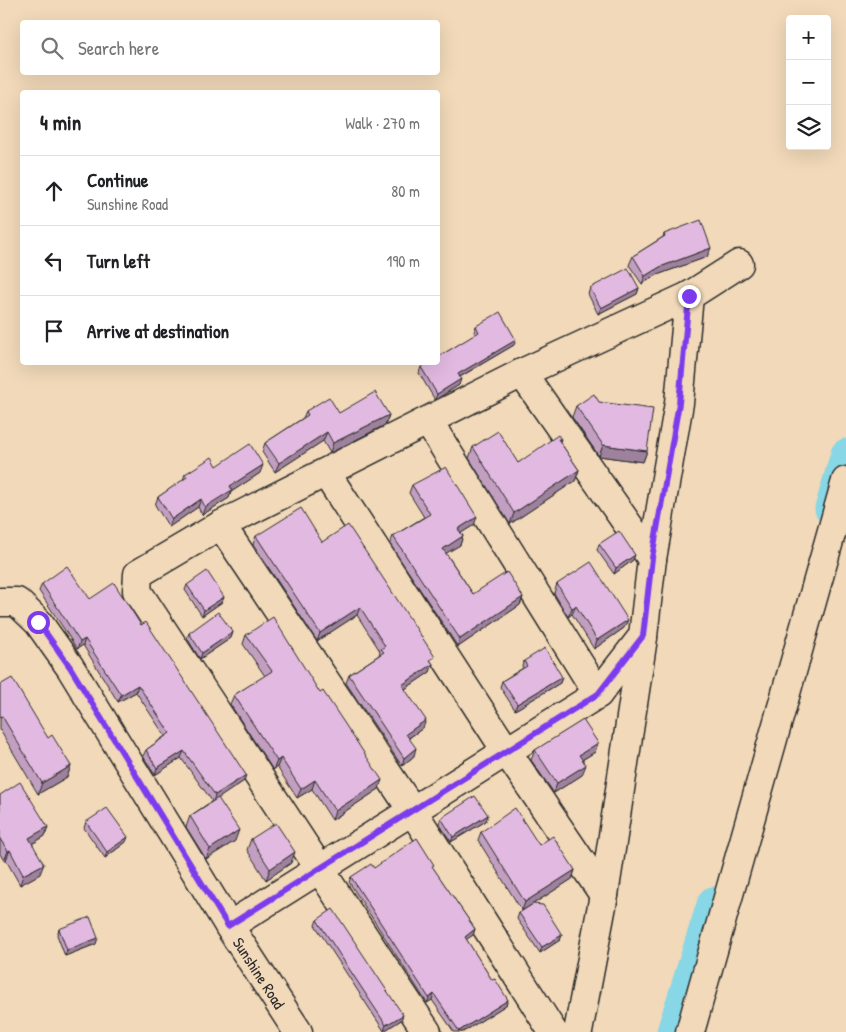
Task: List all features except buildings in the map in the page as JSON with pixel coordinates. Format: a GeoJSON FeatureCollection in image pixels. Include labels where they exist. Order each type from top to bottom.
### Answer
{"type":"FeatureCollection","features":[{"type":"Feature","properties":{"kind":"street"},"geometry":{"type":"LineString","coordinates":[[427,1032],[137,590],[138,574],[221,526],[522,373],[689,296],[739,264]]}},
{"type":"Feature","properties":{"kind":"street"},"geometry":{"type":"LineString","coordinates":[[578,1032],[604,895],[643,636],[652,558],[679,403],[689,296]]}},
{"type":"Feature","properties":{"kind":"street"},"geometry":{"type":"LineString","coordinates":[[522,373],[652,558]]}},
{"type":"Feature","properties":{"kind":"street"},"geometry":{"type":"LineString","coordinates":[[428,421],[598,694]]}},
{"type":"Feature","properties":{"kind":"street"},"geometry":{"type":"LineString","coordinates":[[326,473],[507,752],[604,895]]}},
{"type":"Feature","properties":{"kind":"street"},"geometry":{"type":"LineString","coordinates":[[690,1032],[846,481]]}},
{"type":"Feature","properties":{"kind":"street"},"geometry":{"type":"LineString","coordinates":[[221,526],[412,810],[553,1032]]}},
{"type":"Feature","properties":{"kind":"street","name":"Sunshine Road"},"geometry":{"type":"LineString","coordinates":[[0,602],[17,602],[38,622],[70,667],[228,926],[298,1032]]}},
{"type":"Feature","properties":{"kind":"street"},"geometry":{"type":"LineString","coordinates":[[228,926],[598,694],[643,636]]}},
{"type":"Feature","properties":{"kind":"waterway"},"geometry":{"type":"LineString","coordinates":[[830,509],[846,454]]}},
{"type":"Feature","properties":{"kind":"waterway"},"geometry":{"type":"LineString","coordinates":[[672,1032],[713,902]]}},
{"type":"Feature","properties":{"kind":"route"},"geometry":{"type":"LineString","coordinates":[[38,622],[70,667],[228,926],[598,694],[643,636],[652,558],[679,403],[689,296]]}}]}
